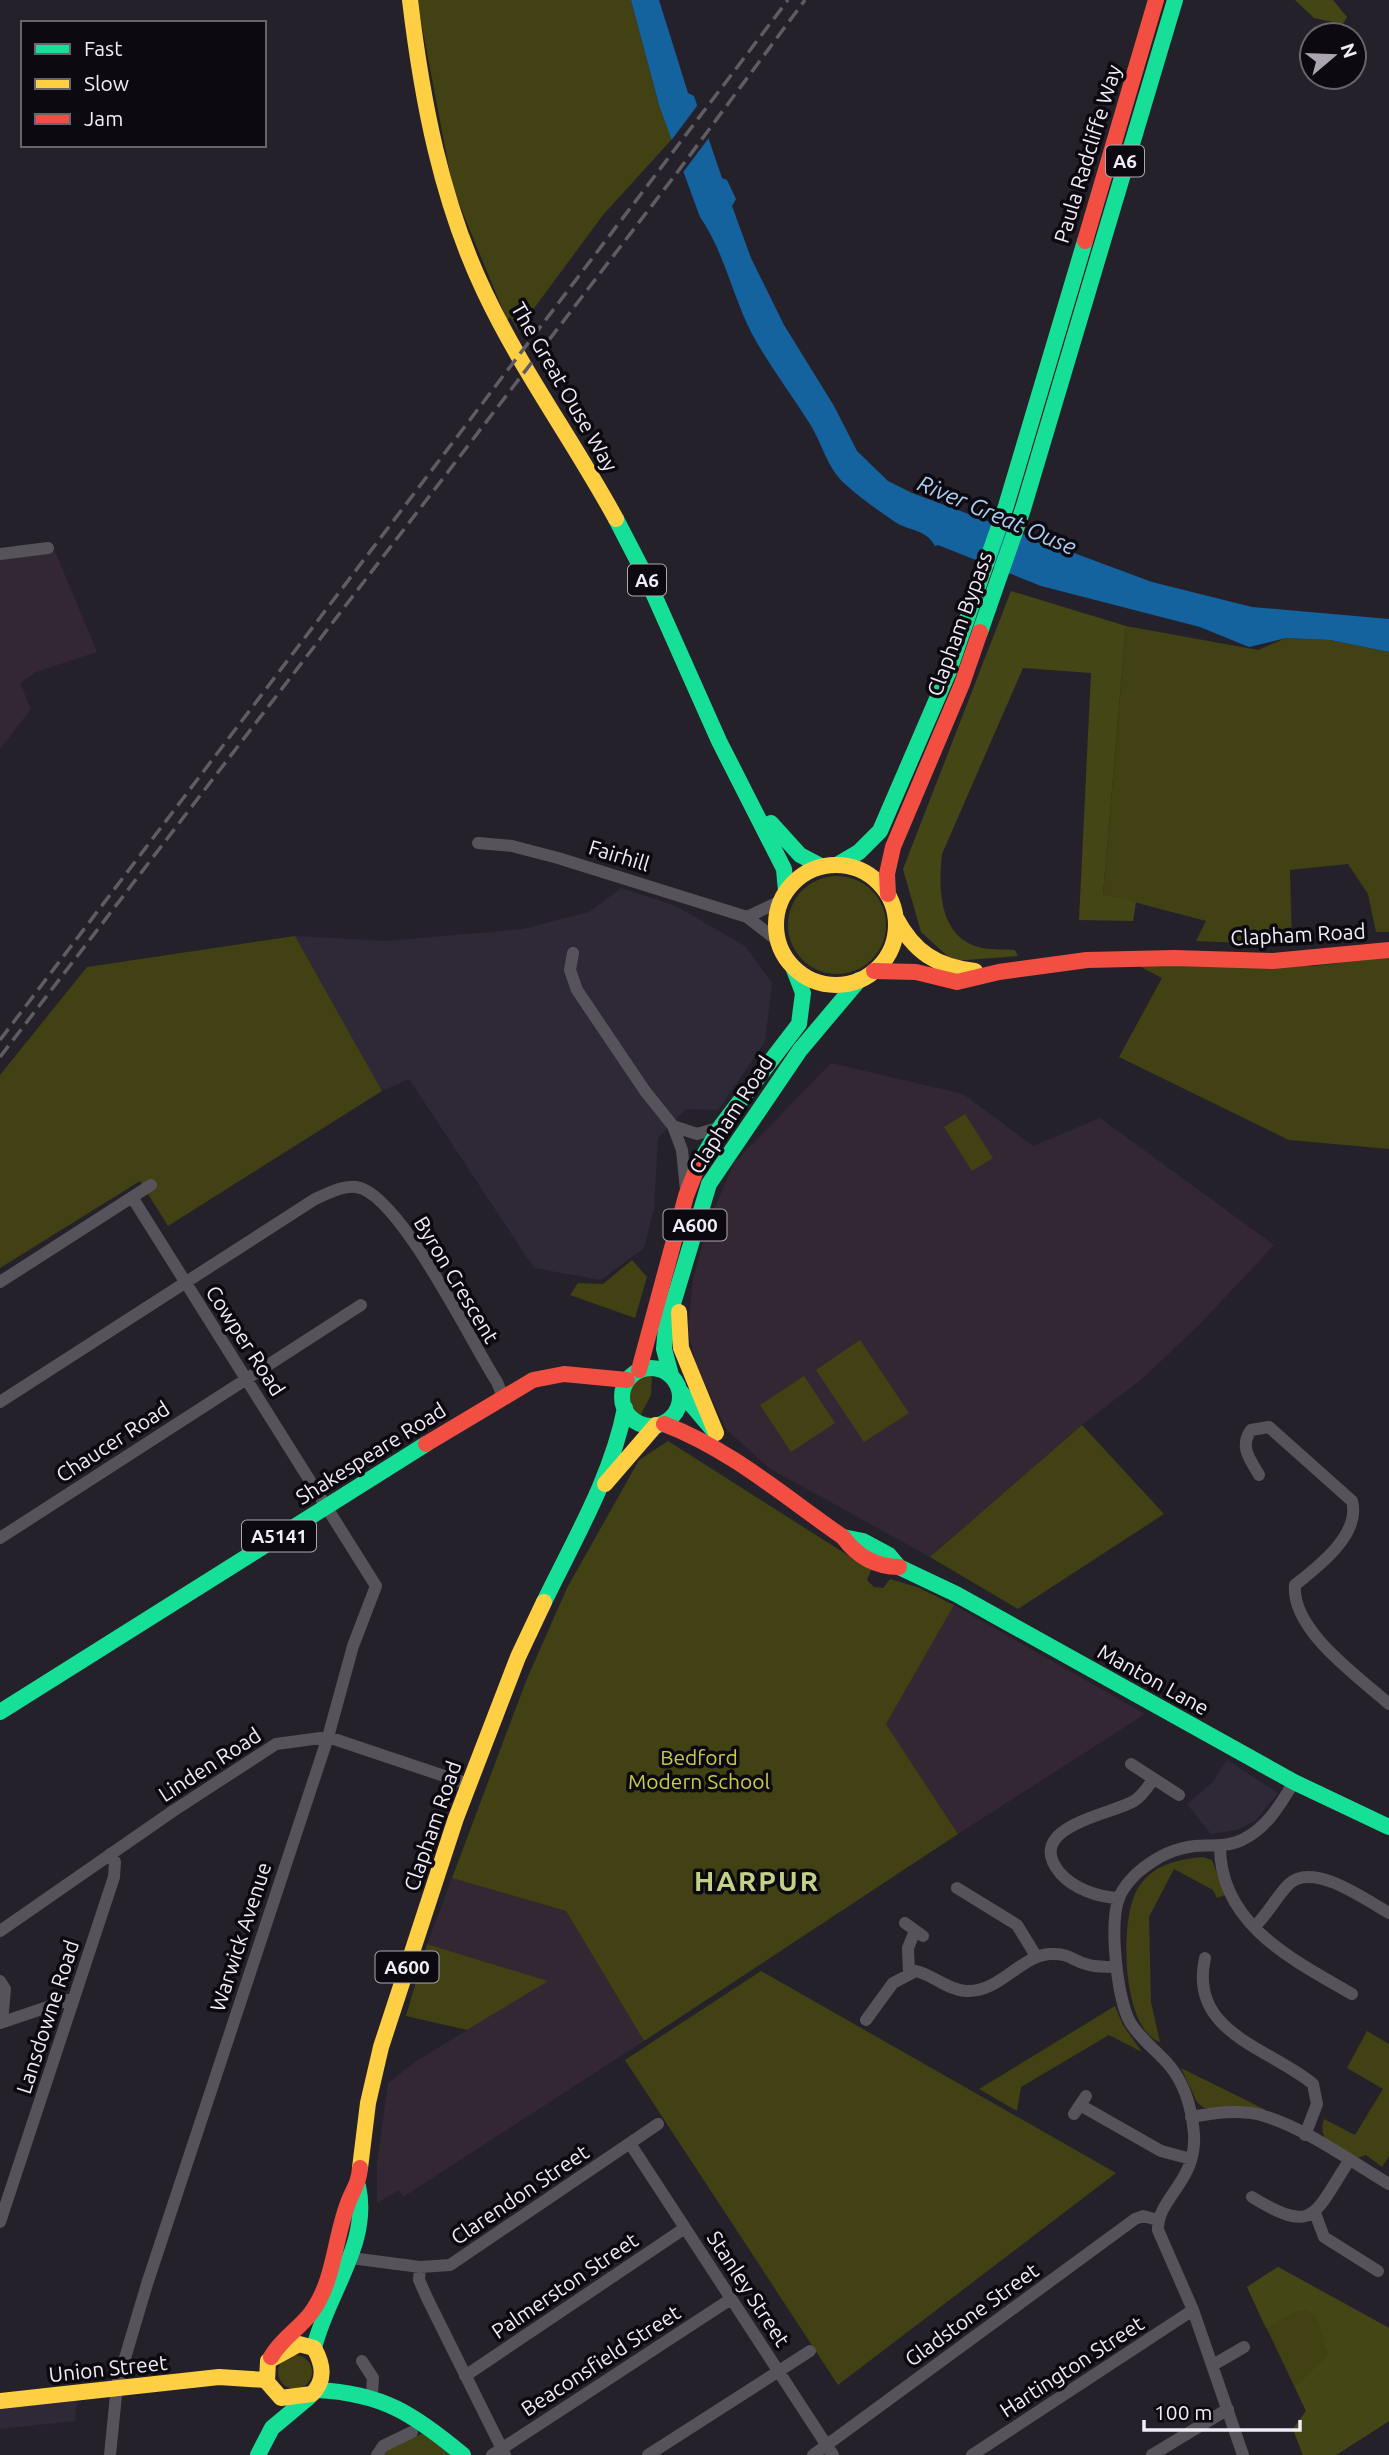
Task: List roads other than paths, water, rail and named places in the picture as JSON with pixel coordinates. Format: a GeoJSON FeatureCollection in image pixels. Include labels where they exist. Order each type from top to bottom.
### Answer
{"type":"FeatureCollection","features":[{"type":"Feature","properties":{"kind":"main road","name":"The Great Ouse Way"},"geometry":{"type":"LineString","coordinates":[[410,0],[421,85],[444,186],[470,258],[502,326],[622,530],[784,869],[783,896]]}},
{"type":"Feature","properties":{"kind":"main road","name":"Paula Radcliffe Way"},"geometry":{"type":"LineString","coordinates":[[1061,321],[1156,0]]}},
{"type":"Feature","properties":{"kind":"main road","name":"Paula Radcliffe Way"},"geometry":{"type":"LineString","coordinates":[[1080,324],[1126,157],[1175,0]]}},
{"type":"Feature","properties":{"kind":"main road","name":"Clapham Bypass"},"geometry":{"type":"LineString","coordinates":[[829,866],[859,852],[880,831],[949,671],[1006,506],[1061,321]]}},
{"type":"Feature","properties":{"kind":"main road","name":"Clapham Bypass"},"geometry":{"type":"LineString","coordinates":[[888,894],[887,874],[893,847],[962,684],[1023,509],[1080,324]]}},
{"type":"Feature","properties":{"kind":"main road","name":"The Great Ouse Way"},"geometry":{"type":"LineString","coordinates":[[738,776],[800,855],[829,866]]}},
{"type":"Feature","properties":{"kind":"main road"},"geometry":{"type":"LineString","coordinates":[[829,866],[870,877],[888,894],[896,918],[889,953],[874,971],[859,980],[842,984],[824,984],[808,978],[793,967],[778,941],[776,918],[783,896],[807,872],[829,866]]}},
{"type":"Feature","properties":{"kind":"main road","name":"Clapham Road"},"geometry":{"type":"LineString","coordinates":[[896,918],[906,941],[929,958],[952,968],[999,972]]}},
{"type":"Feature","properties":{"kind":"main road","name":"Clapham Road"},"geometry":{"type":"LineString","coordinates":[[874,971],[916,972],[957,982],[999,972],[1087,960],[1174,958],[1273,961],[1389,950]]}},
{"type":"Feature","properties":{"kind":"main road","name":"Clapham Road"},"geometry":{"type":"LineString","coordinates":[[633,1375],[686,1196],[707,1147],[799,1024],[803,993],[793,967]]}},
{"type":"Feature","properties":{"kind":"main road","name":"Clapham Road"},"geometry":{"type":"LineString","coordinates":[[671,1375],[664,1341],[709,1184],[762,1101],[832,1009],[859,980]]}},
{"type":"Feature","properties":{"kind":"main road"},"geometry":{"type":"LineString","coordinates":[[707,1147],[719,1142],[744,1112],[762,1101]]}},
{"type":"Feature","properties":{"kind":"main road"},"geometry":{"type":"LineString","coordinates":[[678,1290],[681,1348],[716,1433]]}},
{"type":"Feature","properties":{"kind":"main road"},"geometry":{"type":"LineString","coordinates":[[633,1375],[655,1367],[671,1375]]}},
{"type":"Feature","properties":{"kind":"main road","name":"Shakespeare Road"},"geometry":{"type":"LineString","coordinates":[[0,1712],[328,1505],[533,1380],[564,1374],[597,1377],[633,1375]]}},
{"type":"Feature","properties":{"kind":"main road","name":"A600"},"geometry":{"type":"LineString","coordinates":[[624,1404],[633,1375]]}},
{"type":"Feature","properties":{"kind":"main road","name":"A600"},"geometry":{"type":"LineString","coordinates":[[660,1425],[677,1413],[680,1391],[671,1375]]}},
{"type":"Feature","properties":{"kind":"main road"},"geometry":{"type":"LineString","coordinates":[[597,1377],[639,1423],[660,1425]]}},
{"type":"Feature","properties":{"kind":"main road","name":"Manton Lane"},"geometry":{"type":"LineString","coordinates":[[680,1391],[734,1458]]}},
{"type":"Feature","properties":{"kind":"main road","name":"Clapham Road"},"geometry":{"type":"LineString","coordinates":[[269,2359],[277,2346],[312,2312],[336,2258],[350,2198],[358,2186],[368,2103],[381,2047],[468,1784],[518,1657],[595,1495],[620,1435],[624,1404]]}},
{"type":"Feature","properties":{"kind":"main road","name":"Clapham Road"},"geometry":{"type":"LineString","coordinates":[[595,1495],[660,1425]]}},
{"type":"Feature","properties":{"kind":"main road","name":"Manton Lane"},"geometry":{"type":"LineString","coordinates":[[660,1425],[691,1434],[734,1458],[843,1537],[863,1541],[889,1555],[899,1567],[956,1594],[1294,1782],[1389,1827]]}},
{"type":"Feature","properties":{"kind":"main road","name":"Clapham Road"},"geometry":{"type":"LineString","coordinates":[[314,2348],[317,2329],[351,2258],[363,2198],[358,2186]]}},
{"type":"Feature","properties":{"kind":"main road"},"geometry":{"type":"LineString","coordinates":[[259,2448],[269,2386],[269,2359],[299,2344],[314,2348],[323,2369],[361,2386],[369,2394],[409,2411],[463,2455]]}},
{"type":"Feature","properties":{"kind":"main road","name":"Union Street"},"geometry":{"type":"LineString","coordinates":[[219,2377],[228,2371],[269,2359]]}},
{"type":"Feature","properties":{"kind":"main road"},"geometry":{"type":"LineString","coordinates":[[259,2448],[280,2418],[314,2392],[323,2369]]}},
{"type":"Feature","properties":{"kind":"main road","name":"Union Street"},"geometry":{"type":"LineString","coordinates":[[0,2401],[219,2377],[231,2380],[249,2377],[269,2386]]}},
{"type":"Feature","properties":{"kind":"main road"},"geometry":{"type":"LineString","coordinates":[[269,2386],[281,2398],[336,2390],[357,2396],[369,2394]]}},
{"type":"Feature","properties":{"kind":"street"},"geometry":{"type":"LineString","coordinates":[[0,554],[48,548]]}},
{"type":"Feature","properties":{"kind":"street","name":"Fairhill"},"geometry":{"type":"LineString","coordinates":[[478,843],[512,846],[558,858],[747,916],[778,941]]}},
{"type":"Feature","properties":{"kind":"street"},"geometry":{"type":"LineString","coordinates":[[747,916],[783,896]]}},
{"type":"Feature","properties":{"kind":"street"},"geometry":{"type":"LineString","coordinates":[[573,953],[570,970],[577,990],[645,1091],[673,1126],[679,1141],[686,1196]]}},
{"type":"Feature","properties":{"kind":"street"},"geometry":{"type":"LineString","coordinates":[[673,1126],[697,1134],[721,1126]]}},
{"type":"Feature","properties":{"kind":"street"},"geometry":{"type":"LineString","coordinates":[[679,1141],[687,1148],[707,1147]]}},
{"type":"Feature","properties":{"kind":"street"},"geometry":{"type":"LineString","coordinates":[[0,1282],[151,1185]]}},
{"type":"Feature","properties":{"kind":"street","name":"Byron Crescent"},"geometry":{"type":"LineString","coordinates":[[185,1284],[315,1199],[356,1187],[374,1195],[391,1211],[425,1258],[498,1382],[503,1397]]}},
{"type":"Feature","properties":{"kind":"street","name":"Cowper Road"},"geometry":{"type":"LineString","coordinates":[[132,1197],[328,1505]]}},
{"type":"Feature","properties":{"kind":"street"},"geometry":{"type":"LineString","coordinates":[[0,1402],[185,1284]]}},
{"type":"Feature","properties":{"kind":"street","name":"Chaucer Road"},"geometry":{"type":"LineString","coordinates":[[0,1538],[361,1305]]}},
{"type":"Feature","properties":{"kind":"street"},"geometry":{"type":"LineString","coordinates":[[1259,1475],[1244,1450],[1245,1438],[1259,1426],[1269,1427],[1352,1501],[1356,1514],[1352,1525],[1314,1570],[1295,1585],[1294,1599],[1305,1622],[1321,1642],[1389,1704]]}},
{"type":"Feature","properties":{"kind":"street","name":"Warwick Avenue"},"geometry":{"type":"LineString","coordinates":[[110,2455],[116,2390],[147,2284],[328,1737],[353,1646],[376,1586],[328,1505]]}},
{"type":"Feature","properties":{"kind":"street","name":"Linden Road"},"geometry":{"type":"LineString","coordinates":[[0,1931],[260,1752],[276,1744],[328,1737],[468,1784]]}},
{"type":"Feature","properties":{"kind":"street"},"geometry":{"type":"LineString","coordinates":[[1131,1764],[1152,1781],[1179,1795]]}},
{"type":"Feature","properties":{"kind":"street"},"geometry":{"type":"LineString","coordinates":[[1118,1898],[1095,1895],[1064,1877],[1052,1858],[1052,1847],[1065,1830],[1134,1801],[1152,1781]]}},
{"type":"Feature","properties":{"kind":"street"},"geometry":{"type":"LineString","coordinates":[[1243,2455],[1193,2310],[1158,2230],[1158,2220],[1163,2208],[1183,2183],[1194,2138],[1180,2081],[1130,2023],[1119,1992],[1116,1967],[1118,1898],[1141,1869],[1157,1859],[1185,1848],[1242,1840],[1267,1822],[1294,1782]]}},
{"type":"Feature","properties":{"kind":"street"},"geometry":{"type":"LineString","coordinates":[[1220,1845],[1219,1859],[1232,1900],[1254,1927],[1282,1953],[1352,1994]]}},
{"type":"Feature","properties":{"kind":"street","name":"Lansdowne Road"},"geometry":{"type":"LineString","coordinates":[[0,2222],[5,2195],[116,1870],[110,1854]]}},
{"type":"Feature","properties":{"kind":"street"},"geometry":{"type":"LineString","coordinates":[[1254,1927],[1290,1883],[1301,1877],[1322,1877],[1389,1913]]}},
{"type":"Feature","properties":{"kind":"street"},"geometry":{"type":"LineString","coordinates":[[968,1890],[1017,1925],[1037,1956]]}},
{"type":"Feature","properties":{"kind":"street"},"geometry":{"type":"LineString","coordinates":[[909,1973],[908,1948],[914,1930]]}},
{"type":"Feature","properties":{"kind":"street"},"geometry":{"type":"LineString","coordinates":[[866,2020],[893,1983],[909,1973],[929,1974],[966,1991],[982,1988],[1009,1976],[1037,1956],[1070,1954],[1086,1965],[1116,1967]]}},
{"type":"Feature","properties":{"kind":"street"},"geometry":{"type":"LineString","coordinates":[[1205,1958],[1202,1972],[1204,1988],[1216,2017],[1230,2031],[1313,2084],[1317,2104],[1305,2134]]}},
{"type":"Feature","properties":{"kind":"street"},"geometry":{"type":"LineString","coordinates":[[0,1982],[5,1989],[1,2023],[74,1998]]}},
{"type":"Feature","properties":{"kind":"street"},"geometry":{"type":"LineString","coordinates":[[1080,2105],[1161,2151],[1191,2159]]}},
{"type":"Feature","properties":{"kind":"street"},"geometry":{"type":"LineString","coordinates":[[1191,2118],[1224,2113],[1261,2115],[1305,2134],[1389,2184]]}},
{"type":"Feature","properties":{"kind":"street","name":"Clarendon Street"},"geometry":{"type":"LineString","coordinates":[[351,2258],[420,2267],[450,2264],[631,2145],[658,2124]]}},
{"type":"Feature","properties":{"kind":"street","name":"Stanley Street"},"geometry":{"type":"LineString","coordinates":[[631,2145],[830,2450]]}},
{"type":"Feature","properties":{"kind":"street"},"geometry":{"type":"LineString","coordinates":[[1252,2197],[1293,2218],[1315,2213],[1349,2161]]}},
{"type":"Feature","properties":{"kind":"street"},"geometry":{"type":"LineString","coordinates":[[1315,2213],[1324,2237],[1378,2271]]}},
{"type":"Feature","properties":{"kind":"street","name":"Gladstone Street"},"geometry":{"type":"LineString","coordinates":[[813,2455],[830,2450],[1135,2219],[1143,2216],[1158,2220]]}},
{"type":"Feature","properties":{"kind":"street","name":"Palmerston Street"},"geometry":{"type":"LineString","coordinates":[[465,2376],[685,2228]]}},
{"type":"Feature","properties":{"kind":"street"},"geometry":{"type":"LineString","coordinates":[[420,2267],[419,2280],[423,2290],[500,2453]]}},
{"type":"Feature","properties":{"kind":"street","name":"Beaconsfield Street"},"geometry":{"type":"LineString","coordinates":[[500,2453],[731,2299]]}},
{"type":"Feature","properties":{"kind":"street","name":"Hartington Street"},"geometry":{"type":"LineString","coordinates":[[972,2455],[1193,2310]]}},
{"type":"Feature","properties":{"kind":"street"},"geometry":{"type":"LineString","coordinates":[[1213,2365],[1244,2347]]}},
{"type":"Feature","properties":{"kind":"street"},"geometry":{"type":"LineString","coordinates":[[648,2455],[810,2351]]}},
{"type":"Feature","properties":{"kind":"street"},"geometry":{"type":"LineString","coordinates":[[362,2361],[373,2378],[369,2394]]}},
{"type":"Feature","properties":{"kind":"street"},"geometry":{"type":"LineString","coordinates":[[1152,2455],[1228,2409]]}},
{"type":"Feature","properties":{"kind":"street"},"geometry":{"type":"LineString","coordinates":[[377,2455],[383,2446],[412,2431]]}},
{"type":"Feature","properties":{"kind":"water"},"geometry":{"type":"Polygon","coordinates":[[[631,0],[659,0],[688,93],[694,96],[722,178],[727,180],[736,199],[732,206],[751,258],[784,325],[834,406],[857,451],[888,481],[912,493],[1152,582],[1252,607],[1389,619],[1389,652],[1330,640],[1286,638],[1249,647],[1200,627],[1041,586],[935,546],[927,536],[895,522],[851,489],[834,471],[810,424],[745,320],[715,244],[700,217],[659,105],[631,0]]]}},
{"type":"Feature","properties":{"kind":"railway"},"geometry":{"type":"LineString","coordinates":[[0,1040],[788,0]]}},
{"type":"Feature","properties":{"kind":"railway"},"geometry":{"type":"LineString","coordinates":[[0,1057],[676,174],[805,0]]}},
{"type":"Feature","properties":{"kind":"district","name":"HARPUR"},"geometry":{"type":"Point","coordinates":[757,1881]}},
{"type":"Feature","properties":{"kind":"water label","name":"River Great Ouse"},"geometry":{"type":"Point","coordinates":[997,515]}},
{"type":"Feature","properties":{"kind":"park label","name":"Bedford Modern School"},"geometry":{"type":"Point","coordinates":[699,1770]}}]}
